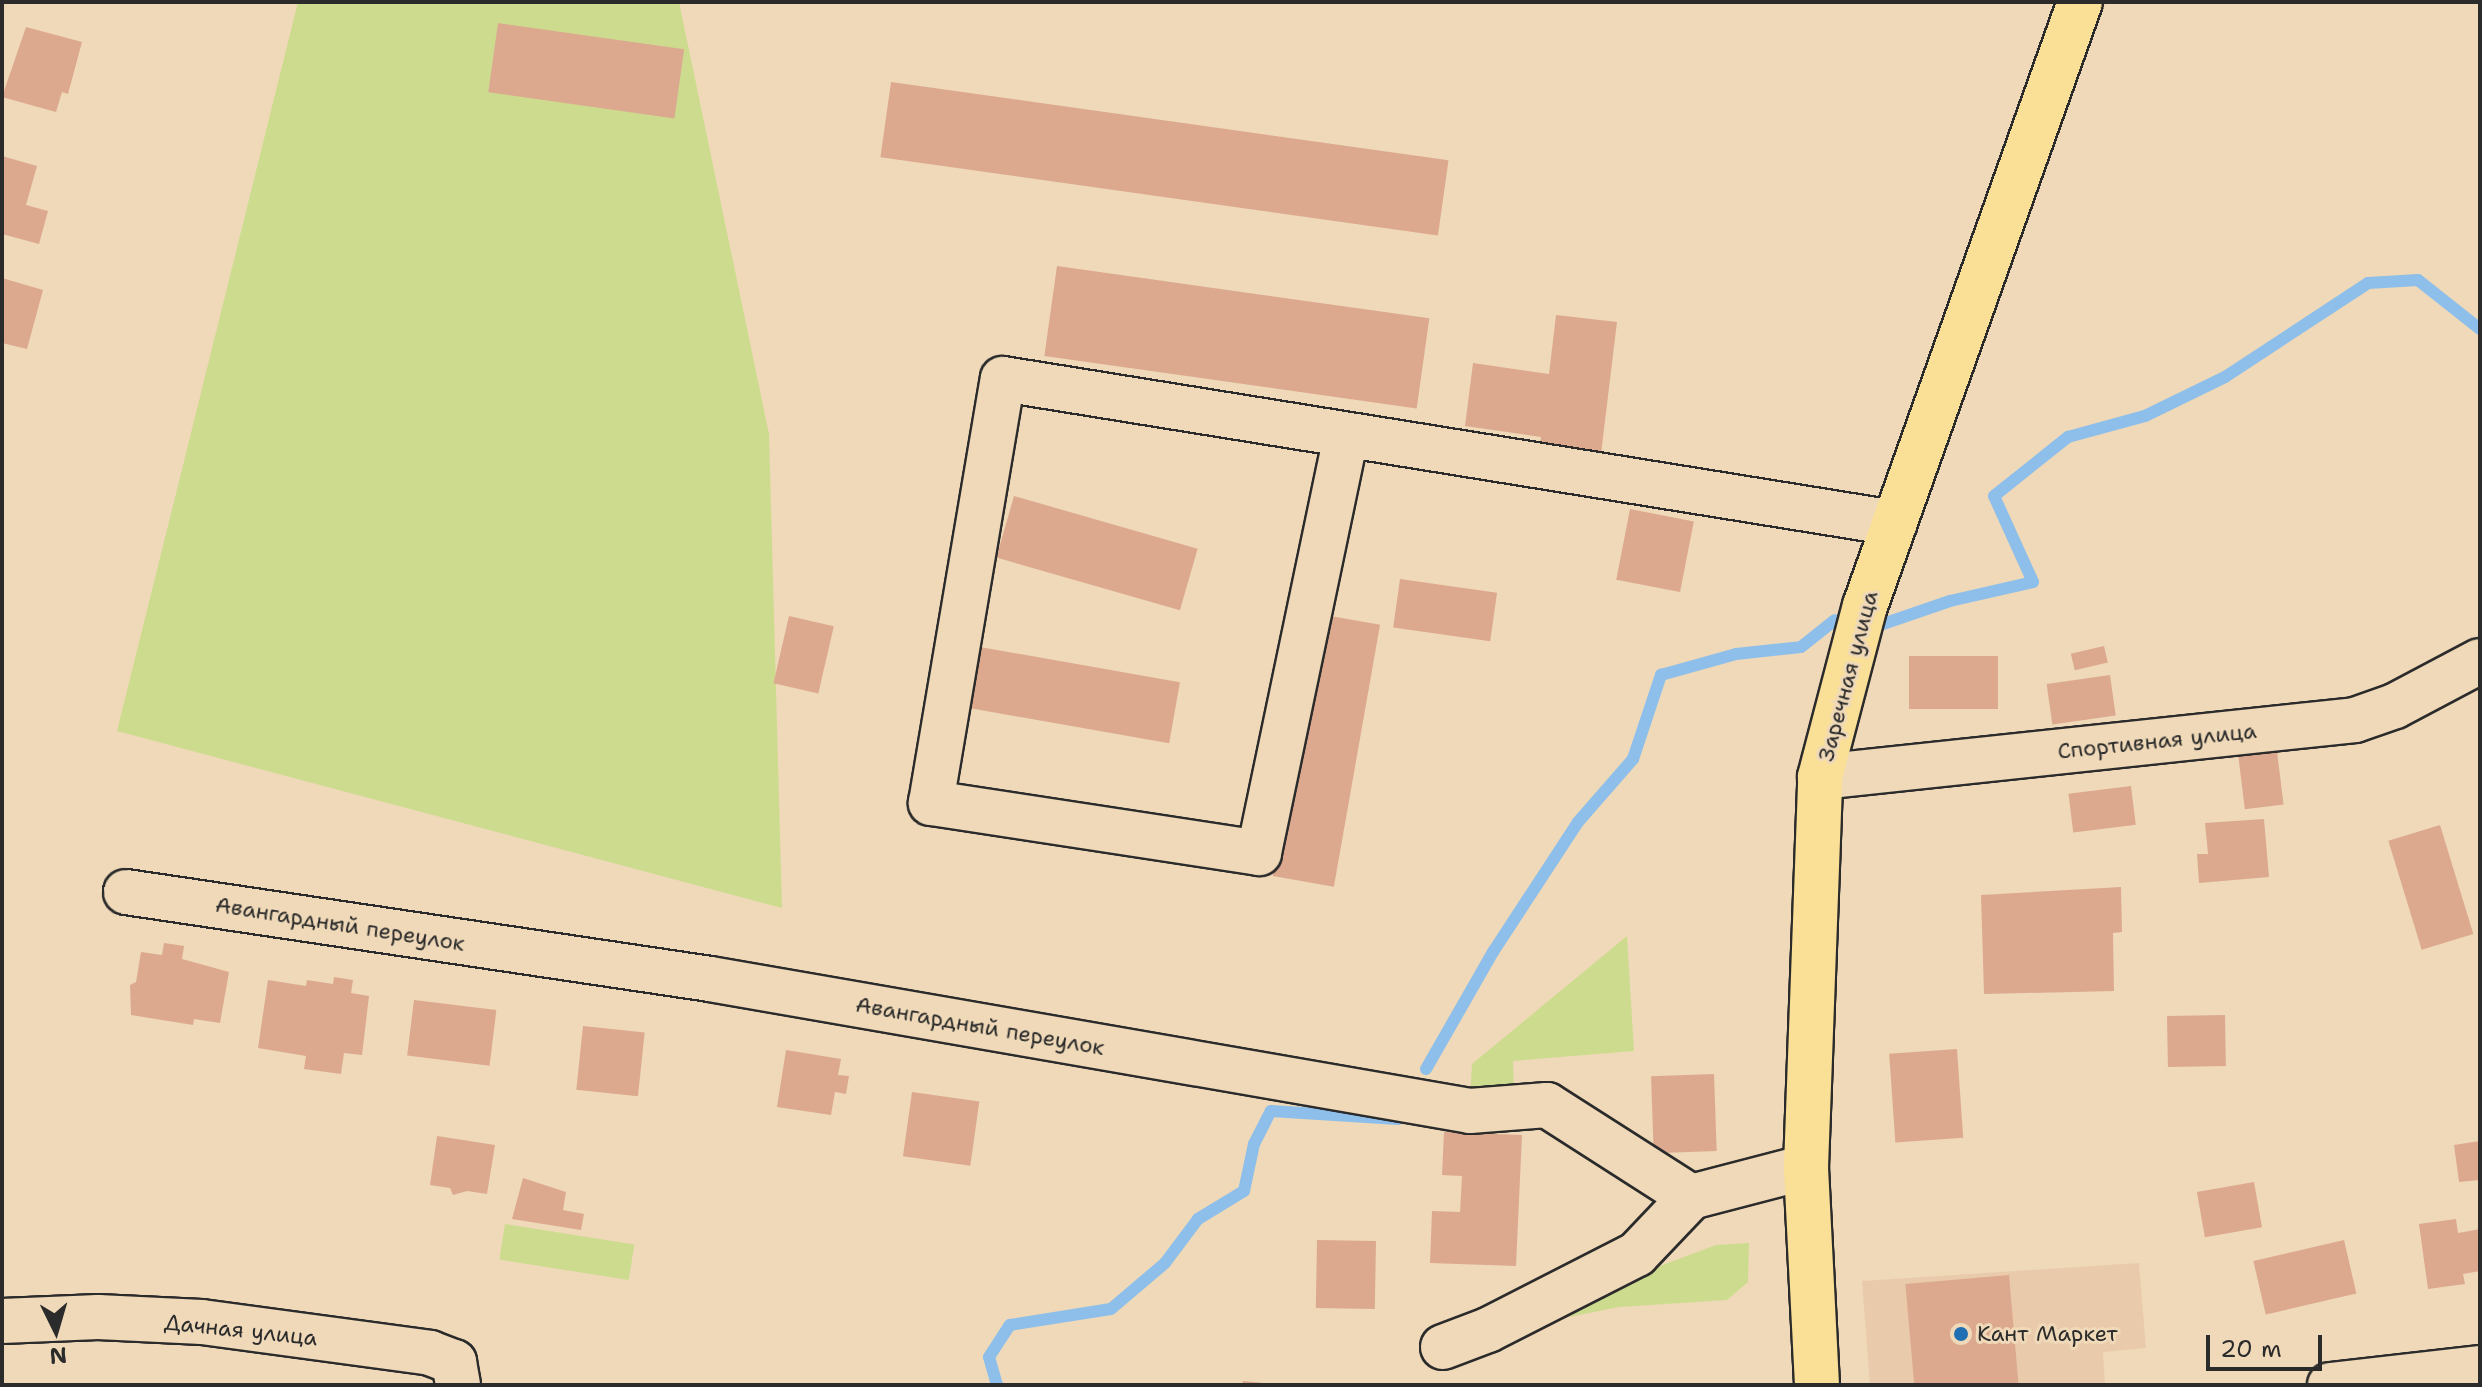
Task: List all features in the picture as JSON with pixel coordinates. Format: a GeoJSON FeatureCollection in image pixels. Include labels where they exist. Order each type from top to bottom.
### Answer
{"type":"FeatureCollection","features":[{"type":"Feature","properties":{"kind":"main road","name":"Заречная улица"},"geometry":{"type":"LineString","coordinates":[[1817,1385],[1806,1167],[1820,777],[1865,606],[2080,2]]}},
{"type":"Feature","properties":{"kind":"street"},"geometry":{"type":"LineString","coordinates":[[1346,436],[1259,853],[931,803],[1003,379],[1894,523]]}},
{"type":"Feature","properties":{"kind":"street","name":"Спортивная улица"},"geometry":{"type":"LineString","coordinates":[[1820,777],[2355,720],[2395,706],[2480,661]]}},
{"type":"Feature","properties":{"kind":"street","name":"Авангардный переулок"},"geometry":{"type":"LineString","coordinates":[[126,892],[710,979],[1470,1111],[1547,1105],[1691,1197]]}},
{"type":"Feature","properties":{"kind":"street"},"geometry":{"type":"LineString","coordinates":[[1443,1347],[1488,1330],[1637,1254],[1691,1197],[1806,1167]]}},
{"type":"Feature","properties":{"kind":"street","name":"Дачная улица"},"geometry":{"type":"LineString","coordinates":[[2,1321],[98,1317],[202,1322],[430,1353],[454,1362],[458,1385]]}},
{"type":"Feature","properties":{"kind":"street"},"geometry":{"type":"LineString","coordinates":[[2330,1385],[2480,1368]]}},
{"type":"Feature","properties":{"kind":"shaded area"},"geometry":{"type":"Polygon","coordinates":[[[2139,1263],[2146,1348],[2103,1352],[2105,1385],[1870,1385],[1862,1281],[2139,1263]]]}},
{"type":"Feature","properties":{"kind":"green space"},"geometry":{"type":"Polygon","coordinates":[[[298,2],[679,2],[769,434],[782,908],[117,731],[298,2]]]}},
{"type":"Feature","properties":{"kind":"green space"},"geometry":{"type":"Polygon","coordinates":[[[1627,936],[1634,1051],[1513,1061],[1514,1098],[1470,1100],[1472,1064],[1627,936]]]}},
{"type":"Feature","properties":{"kind":"green space"},"geometry":{"type":"Polygon","coordinates":[[[505,1224],[634,1244],[629,1280],[499,1260],[505,1224]]]}},
{"type":"Feature","properties":{"kind":"green space"},"geometry":{"type":"Polygon","coordinates":[[[1749,1243],[1748,1282],[1727,1300],[1619,1307],[1569,1317],[1564,1302],[1716,1245],[1749,1243]]]}},
{"type":"Feature","properties":{"kind":"building"},"geometry":{"type":"Polygon","coordinates":[[[498,23],[684,49],[674,118],[488,92],[498,23]]]}},
{"type":"Feature","properties":{"kind":"building"},"geometry":{"type":"Polygon","coordinates":[[[26,27],[82,42],[68,94],[62,92],[56,112],[2,97],[26,27]]]}},
{"type":"Feature","properties":{"kind":"building"},"geometry":{"type":"Polygon","coordinates":[[[891,82],[1449,160],[1438,236],[880,157],[891,82]]]}},
{"type":"Feature","properties":{"kind":"building"},"geometry":{"type":"Polygon","coordinates":[[[2,156],[37,166],[26,205],[48,211],[39,244],[2,234],[2,156]]]}},
{"type":"Feature","properties":{"kind":"building"},"geometry":{"type":"Polygon","coordinates":[[[1057,266],[1429,318],[1417,408],[1044,356],[1057,266]]]}},
{"type":"Feature","properties":{"kind":"building"},"geometry":{"type":"Polygon","coordinates":[[[2,278],[43,290],[27,349],[2,343],[2,278]]]}},
{"type":"Feature","properties":{"kind":"building"},"geometry":{"type":"Polygon","coordinates":[[[1556,315],[1617,322],[1600,462],[1539,454],[1541,437],[1465,426],[1473,363],[1549,374],[1556,315]]]}},
{"type":"Feature","properties":{"kind":"building"},"geometry":{"type":"Polygon","coordinates":[[[1014,496],[1198,549],[1180,610],[996,558],[1014,496]]]}},
{"type":"Feature","properties":{"kind":"building"},"geometry":{"type":"Polygon","coordinates":[[[1630,509],[1694,521],[1680,592],[1616,580],[1630,509]]]}},
{"type":"Feature","properties":{"kind":"building"},"geometry":{"type":"Polygon","coordinates":[[[1400,579],[1497,593],[1490,641],[1393,628],[1400,579]]]}},
{"type":"Feature","properties":{"kind":"building"},"geometry":{"type":"Polygon","coordinates":[[[1319,614],[1380,625],[1334,887],[1273,876],[1319,614]]]}},
{"type":"Feature","properties":{"kind":"building"},"geometry":{"type":"Polygon","coordinates":[[[789,616],[834,626],[818,694],[773,683],[789,616]]]}},
{"type":"Feature","properties":{"kind":"building"},"geometry":{"type":"Polygon","coordinates":[[[2104,646],[2108,663],[2075,670],[2071,654],[2104,646]]]}},
{"type":"Feature","properties":{"kind":"building"},"geometry":{"type":"Polygon","coordinates":[[[980,647],[1180,682],[1169,743],[969,708],[980,647]]]}},
{"type":"Feature","properties":{"kind":"building"},"geometry":{"type":"Polygon","coordinates":[[[1909,656],[1998,656],[1998,709],[1909,709],[1909,656]]]}},
{"type":"Feature","properties":{"kind":"building"},"geometry":{"type":"Polygon","coordinates":[[[2110,675],[2116,716],[2052,725],[2047,684],[2110,675]]]}},
{"type":"Feature","properties":{"kind":"building"},"geometry":{"type":"Polygon","coordinates":[[[2276,743],[2284,805],[2245,809],[2237,748],[2276,743]]]}},
{"type":"Feature","properties":{"kind":"building"},"geometry":{"type":"Polygon","coordinates":[[[2131,786],[2136,825],[2073,832],[2068,794],[2131,786]]]}},
{"type":"Feature","properties":{"kind":"building"},"geometry":{"type":"Polygon","coordinates":[[[2264,819],[2269,877],[2199,883],[2197,854],[2208,854],[2205,823],[2264,819]]]}},
{"type":"Feature","properties":{"kind":"building"},"geometry":{"type":"Polygon","coordinates":[[[2440,825],[2473,934],[2422,950],[2388,841],[2440,825]]]}},
{"type":"Feature","properties":{"kind":"building"},"geometry":{"type":"Polygon","coordinates":[[[2121,887],[2122,932],[2113,933],[2114,991],[1984,994],[1981,895],[2121,887]]]}},
{"type":"Feature","properties":{"kind":"building"},"geometry":{"type":"Polygon","coordinates":[[[164,943],[184,946],[182,959],[229,972],[220,1023],[194,1019],[193,1025],[131,1015],[130,985],[136,982],[141,952],[162,955],[164,943]]]}},
{"type":"Feature","properties":{"kind":"building"},"geometry":{"type":"Polygon","coordinates":[[[334,977],[353,980],[351,993],[369,996],[362,1055],[344,1053],[341,1074],[304,1069],[306,1056],[258,1048],[268,980],[306,986],[307,980],[333,984],[334,977]]]}},
{"type":"Feature","properties":{"kind":"building"},"geometry":{"type":"Polygon","coordinates":[[[414,1000],[496,1010],[490,1066],[407,1056],[414,1000]]]}},
{"type":"Feature","properties":{"kind":"building"},"geometry":{"type":"Polygon","coordinates":[[[2225,1015],[2226,1066],[2168,1067],[2167,1016],[2225,1015]]]}},
{"type":"Feature","properties":{"kind":"building"},"geometry":{"type":"Polygon","coordinates":[[[583,1026],[645,1032],[638,1096],[576,1090],[583,1026]]]}},
{"type":"Feature","properties":{"kind":"building"},"geometry":{"type":"Polygon","coordinates":[[[1957,1049],[1963,1138],[1895,1143],[1889,1054],[1957,1049]]]}},
{"type":"Feature","properties":{"kind":"building"},"geometry":{"type":"Polygon","coordinates":[[[786,1050],[841,1059],[838,1075],[849,1076],[846,1094],[835,1092],[831,1115],[777,1107],[786,1050]]]}},
{"type":"Feature","properties":{"kind":"building"},"geometry":{"type":"Polygon","coordinates":[[[1714,1074],[1717,1151],[1654,1153],[1651,1076],[1714,1074]]]}},
{"type":"Feature","properties":{"kind":"building"},"geometry":{"type":"Polygon","coordinates":[[[912,1092],[979,1101],[970,1166],[903,1156],[912,1092]]]}},
{"type":"Feature","properties":{"kind":"building"},"geometry":{"type":"Polygon","coordinates":[[[1444,1132],[1522,1135],[1516,1266],[1430,1263],[1432,1211],[1460,1212],[1462,1176],[1442,1175],[1444,1132]]]}},
{"type":"Feature","properties":{"kind":"building"},"geometry":{"type":"Polygon","coordinates":[[[437,1136],[495,1145],[487,1194],[467,1191],[453,1195],[450,1188],[430,1185],[437,1136]]]}},
{"type":"Feature","properties":{"kind":"building"},"geometry":{"type":"Polygon","coordinates":[[[2480,1141],[2480,1180],[2459,1182],[2454,1145],[2480,1141]]]}},
{"type":"Feature","properties":{"kind":"building"},"geometry":{"type":"Polygon","coordinates":[[[523,1178],[566,1192],[563,1210],[584,1214],[581,1230],[512,1219],[523,1178]]]}},
{"type":"Feature","properties":{"kind":"building"},"geometry":{"type":"Polygon","coordinates":[[[2254,1182],[2262,1227],[2205,1237],[2197,1192],[2254,1182]]]}},
{"type":"Feature","properties":{"kind":"building"},"geometry":{"type":"Polygon","coordinates":[[[2456,1219],[2458,1233],[2480,1229],[2480,1271],[2463,1274],[2465,1284],[2428,1289],[2419,1224],[2456,1219]]]}},
{"type":"Feature","properties":{"kind":"building"},"geometry":{"type":"Polygon","coordinates":[[[1317,1240],[1376,1241],[1375,1309],[1316,1308],[1317,1240]]]}},
{"type":"Feature","properties":{"kind":"building"},"geometry":{"type":"Polygon","coordinates":[[[2344,1240],[2356,1294],[2266,1315],[2253,1261],[2344,1240]]]}},
{"type":"Feature","properties":{"kind":"building","name":"Кант Маркет"},"geometry":{"type":"Polygon","coordinates":[[[2009,1275],[2018,1384],[1914,1385],[1905,1284],[2009,1275]]]}},
{"type":"Feature","properties":{"kind":"building"},"geometry":{"type":"Polygon","coordinates":[[[1243,1381],[1264,1383],[1264,1385],[1242,1385],[1243,1381]]]}},
{"type":"Feature","properties":{"kind":"waterway"},"geometry":{"type":"LineString","coordinates":[[1880,625],[1950,601],[2033,582],[1994,496],[2068,437],[2145,416],[2225,377],[2368,283],[2418,280],[2480,329]]}},
{"type":"Feature","properties":{"kind":"waterway"},"geometry":{"type":"LineString","coordinates":[[1426,1069],[1493,952],[1578,822],[1633,759],[1661,675],[1736,654],[1801,647],[1835,620]]}},
{"type":"Feature","properties":{"kind":"waterway"},"geometry":{"type":"LineString","coordinates":[[997,1385],[989,1357],[1010,1325],[1111,1309],[1165,1263],[1198,1219],[1244,1191],[1254,1144],[1271,1111],[1398,1119]]}},
{"type":"Feature","properties":{"kind":"place","name":"Кант Маркет"},"geometry":{"type":"Point","coordinates":[1961,1334]}}]}
